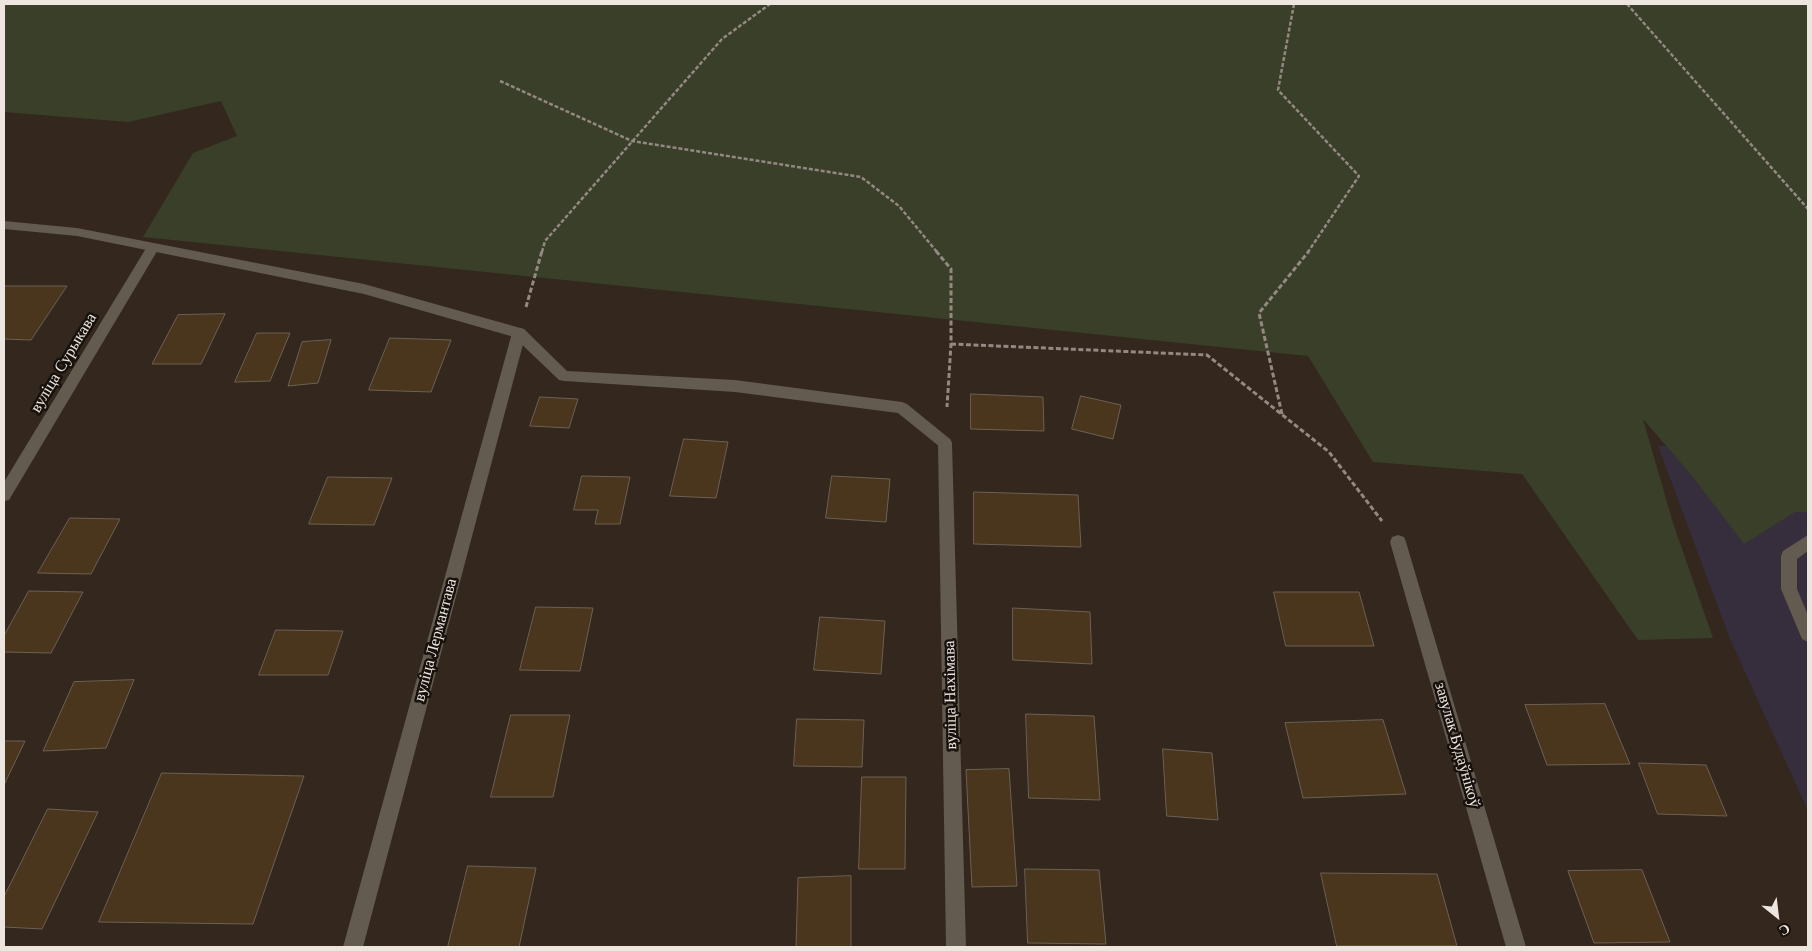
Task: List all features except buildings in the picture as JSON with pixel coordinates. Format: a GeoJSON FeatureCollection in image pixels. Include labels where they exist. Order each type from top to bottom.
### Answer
{"type":"FeatureCollection","features":[{"type":"Feature","properties":{"kind":"street"},"geometry":{"type":"LineString","coordinates":[[4,225],[77,232],[364,289],[519,333],[564,376],[735,386],[902,408],[945,443]]}},
{"type":"Feature","properties":{"kind":"street","name":"вуліца Сурыкава"},"geometry":{"type":"LineString","coordinates":[[4,495],[153,248]]}},
{"type":"Feature","properties":{"kind":"street","name":"вуліца Лермантава"},"geometry":{"type":"LineString","coordinates":[[353,947],[519,333]]}},
{"type":"Feature","properties":{"kind":"street","name":"вуліца Нахімава"},"geometry":{"type":"LineString","coordinates":[[945,443],[956,947]]}},
{"type":"Feature","properties":{"kind":"street","name":"завулак Будаўнікоў"},"geometry":{"type":"LineString","coordinates":[[1398,542],[1516,947]]}},
{"type":"Feature","properties":{"kind":"street"},"geometry":{"type":"LineString","coordinates":[[1808,542],[1789,556],[1789,589],[1808,634]]}},
{"type":"Feature","properties":{"kind":"path"},"geometry":{"type":"LineString","coordinates":[[519,333],[545,241],[722,39],[770,4]]}},
{"type":"Feature","properties":{"kind":"path"},"geometry":{"type":"LineString","coordinates":[[1282,415],[1260,313],[1311,248],[1359,176],[1278,90],[1294,4]]}},
{"type":"Feature","properties":{"kind":"path"},"geometry":{"type":"LineString","coordinates":[[1627,4],[1808,208]]}},
{"type":"Feature","properties":{"kind":"path"},"geometry":{"type":"LineString","coordinates":[[500,81],[632,141],[861,177],[899,206],[951,269],[951,344],[945,443]]}},
{"type":"Feature","properties":{"kind":"path"},"geometry":{"type":"LineString","coordinates":[[951,344],[1207,355],[1329,452],[1398,542]]}},
{"type":"Feature","properties":{"kind":"shaded area"},"geometry":{"type":"Polygon","coordinates":[[[1808,444],[1808,811],[1730,639],[1658,446],[1808,444]]]}},
{"type":"Feature","properties":{"kind":"green space"},"geometry":{"type":"Polygon","coordinates":[[[4,4],[1808,4],[1808,512],[1795,512],[1744,544],[1693,477],[1643,419],[1673,523],[1713,638],[1638,640],[1522,474],[1373,462],[1308,356],[143,237],[193,153],[237,136],[221,101],[128,122],[4,112],[4,4]]]}}]}
